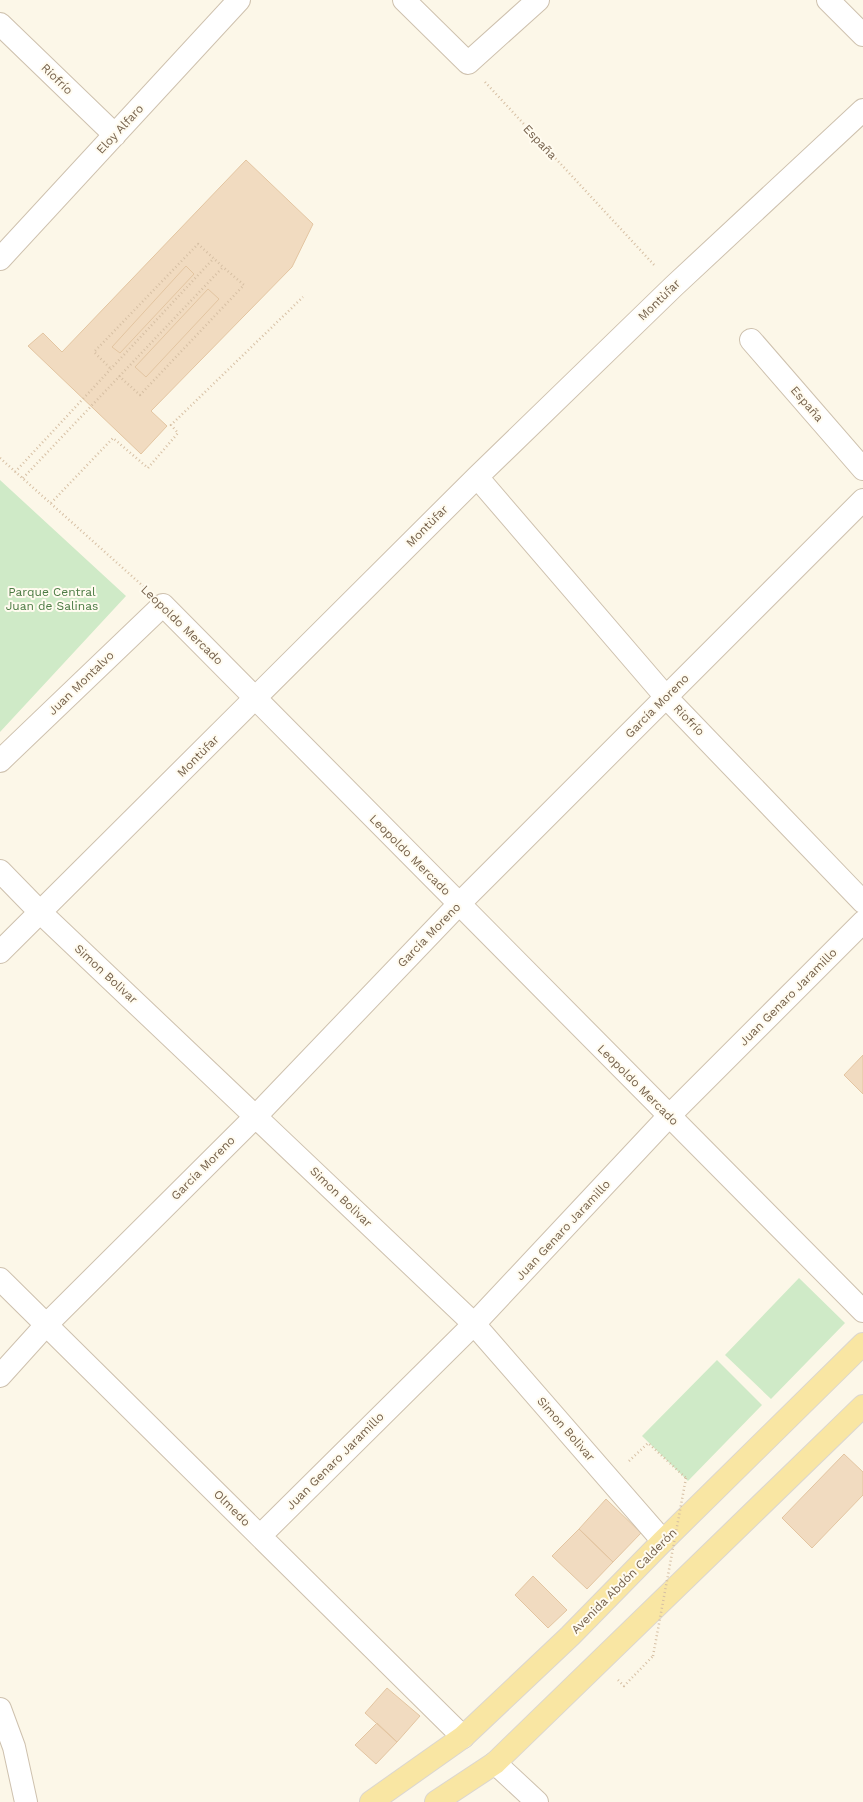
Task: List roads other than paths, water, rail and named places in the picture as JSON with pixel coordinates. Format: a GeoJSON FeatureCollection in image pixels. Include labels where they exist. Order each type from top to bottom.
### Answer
{"type":"FeatureCollection","features":[{"type":"Feature","properties":{"kind":"main road","name":"Avenida Abdón Calderón"},"geometry":{"type":"LineString","coordinates":[[371,1802],[463,1737],[570,1636],[663,1541],[863,1344]]}},
{"type":"Feature","properties":{"kind":"main road"},"geometry":{"type":"LineString","coordinates":[[436,1802],[495,1763],[863,1406]]}},
{"type":"Feature","properties":{"kind":"street","name":"Eloy Alfaro"},"geometry":{"type":"LineString","coordinates":[[0,259],[239,0]]}},
{"type":"Feature","properties":{"kind":"street"},"geometry":{"type":"LineString","coordinates":[[404,0],[468,63],[538,0]]}},
{"type":"Feature","properties":{"kind":"street"},"geometry":{"type":"LineString","coordinates":[[828,0],[863,35]]}},
{"type":"Feature","properties":{"kind":"street","name":"Riofrío"},"geometry":{"type":"LineString","coordinates":[[0,24],[115,134]]}},
{"type":"Feature","properties":{"kind":"street","name":"Montùfar"},"geometry":{"type":"LineString","coordinates":[[0,952],[41,913],[477,477],[674,286],[863,110]]}},
{"type":"Feature","properties":{"kind":"street","name":"España"},"geometry":{"type":"LineString","coordinates":[[751,340],[863,469]]}},
{"type":"Feature","properties":{"kind":"street","name":"Riofrío"},"geometry":{"type":"LineString","coordinates":[[477,477],[666,697],[863,902]]}},
{"type":"Feature","properties":{"kind":"street","name":"García Moreno"},"geometry":{"type":"LineString","coordinates":[[0,1376],[46,1325],[256,1116],[459,904],[863,500]]}},
{"type":"Feature","properties":{"kind":"street","name":"Leopoldo Mercado"},"geometry":{"type":"LineString","coordinates":[[163,605],[863,1311]]}},
{"type":"Feature","properties":{"kind":"street","name":"Juan Montalvo"},"geometry":{"type":"LineString","coordinates":[[0,761],[163,605]]}},
{"type":"Feature","properties":{"kind":"street","name":"Simon Bolìvar"},"geometry":{"type":"LineString","coordinates":[[0,871],[41,913],[474,1324],[663,1541]]}},
{"type":"Feature","properties":{"kind":"street","name":"Juan Genaro Jaramillo"},"geometry":{"type":"LineString","coordinates":[[260,1536],[474,1324],[669,1116],[863,922]]}},
{"type":"Feature","properties":{"kind":"street","name":"Olmedo"},"geometry":{"type":"LineString","coordinates":[[0,1279],[463,1737]]}},
{"type":"Feature","properties":{"kind":"street"},"geometry":{"type":"LineString","coordinates":[[0,1710],[14,1747],[26,1802]]}},
{"type":"Feature","properties":{"kind":"street"},"geometry":{"type":"LineString","coordinates":[[495,1763],[537,1802]]}},
{"type":"Feature","properties":{"kind":"park label","name":"Parque Central Juan de Salinas"},"geometry":{"type":"Point","coordinates":[52,599]}}]}
